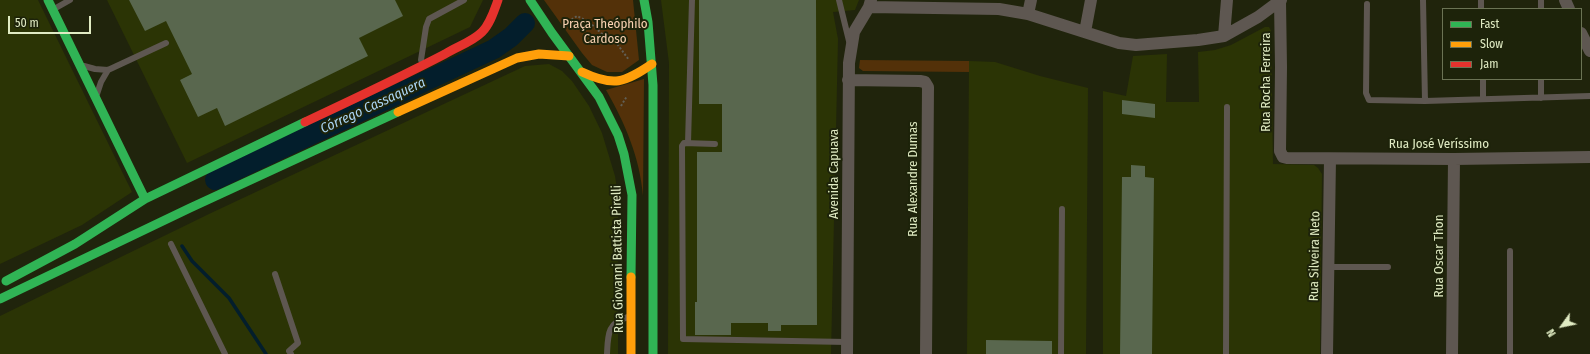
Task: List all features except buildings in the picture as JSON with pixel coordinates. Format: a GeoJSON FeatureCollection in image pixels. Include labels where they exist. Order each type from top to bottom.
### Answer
{"type":"FeatureCollection","features":[{"type":"Feature","properties":{"kind":"main road"},"geometry":{"type":"LineString","coordinates":[[48,0],[145,199]]}},
{"type":"Feature","properties":{"kind":"main road"},"geometry":{"type":"LineString","coordinates":[[3,282],[75,244],[145,199],[420,67],[460,46],[480,33],[488,24],[498,0]]}},
{"type":"Feature","properties":{"kind":"main road","name":"Rua Giovanni Battista Pirelli"},"geometry":{"type":"LineString","coordinates":[[530,0],[599,97],[618,135],[624,154],[632,196],[631,354]]}},
{"type":"Feature","properties":{"kind":"main road"},"geometry":{"type":"LineString","coordinates":[[644,0],[652,64],[654,132],[653,354]]}},
{"type":"Feature","properties":{"kind":"main road"},"geometry":{"type":"LineString","coordinates":[[0,300],[198,204],[509,61],[530,54],[541,53],[569,56]]}},
{"type":"Feature","properties":{"kind":"main road"},"geometry":{"type":"LineString","coordinates":[[582,72],[594,79],[614,83],[624,81],[652,64]]}},
{"type":"Feature","properties":{"kind":"street"},"geometry":{"type":"LineString","coordinates":[[1028,14],[1031,0]]}},
{"type":"Feature","properties":{"kind":"street"},"geometry":{"type":"LineString","coordinates":[[1085,32],[1091,0]]}},
{"type":"Feature","properties":{"kind":"street"},"geometry":{"type":"LineString","coordinates":[[1224,36],[1227,0]]}},
{"type":"Feature","properties":{"kind":"street"},"geometry":{"type":"LineString","coordinates":[[870,3],[999,9],[1028,14],[1119,43],[1136,45],[1198,40],[1224,36],[1258,17],[1280,0]]}},
{"type":"Feature","properties":{"kind":"street","name":"Rua Rocha Ferreira"},"geometry":{"type":"LineString","coordinates":[[1280,0],[1280,151],[1283,157],[1287,158]]}},
{"type":"Feature","properties":{"kind":"street","name":"Avenida Capuava"},"geometry":{"type":"LineString","coordinates":[[847,348],[848,80],[850,46],[854,32],[870,3]]}},
{"type":"Feature","properties":{"kind":"street"},"geometry":{"type":"LineString","coordinates":[[1582,35],[1590,51]]}},
{"type":"Feature","properties":{"kind":"street","name":"Rua Alexandre Dumas"},"geometry":{"type":"LineString","coordinates":[[848,80],[920,81],[925,82],[928,87],[926,354]]}},
{"type":"Feature","properties":{"kind":"street","name":"Rua José Veríssimo"},"geometry":{"type":"LineString","coordinates":[[1287,158],[1454,159],[1590,157]]}},
{"type":"Feature","properties":{"kind":"street","name":"Rua Silveira Neto"},"geometry":{"type":"LineString","coordinates":[[1327,354],[1330,159]]}},
{"type":"Feature","properties":{"kind":"street","name":"Rua Oscar Thon"},"geometry":{"type":"LineString","coordinates":[[1452,354],[1454,159]]}},
{"type":"Feature","properties":{"kind":"lane"},"geometry":{"type":"LineString","coordinates":[[53,10],[70,0]]}},
{"type":"Feature","properties":{"kind":"lane"},"geometry":{"type":"LineString","coordinates":[[420,67],[426,27],[429,19],[464,0]]}},
{"type":"Feature","properties":{"kind":"lane"},"geometry":{"type":"LineString","coordinates":[[688,143],[692,0]]}},
{"type":"Feature","properties":{"kind":"lane"},"geometry":{"type":"LineString","coordinates":[[838,0],[850,46]]}},
{"type":"Feature","properties":{"kind":"lane"},"geometry":{"type":"LineString","coordinates":[[1423,0],[1425,101]]}},
{"type":"Feature","properties":{"kind":"lane"},"geometry":{"type":"LineString","coordinates":[[1367,4],[1366,93],[1367,98],[1373,102],[1590,96]]}},
{"type":"Feature","properties":{"kind":"lane"},"geometry":{"type":"LineString","coordinates":[[80,64],[95,69],[108,70],[166,43]]}},
{"type":"Feature","properties":{"kind":"lane"},"geometry":{"type":"LineString","coordinates":[[96,98],[99,86],[108,70]]}},
{"type":"Feature","properties":{"kind":"lane"},"geometry":{"type":"LineString","coordinates":[[1483,80],[1483,99]]}},
{"type":"Feature","properties":{"kind":"lane"},"geometry":{"type":"LineString","coordinates":[[1541,80],[1541,98]]}},
{"type":"Feature","properties":{"kind":"lane"},"geometry":{"type":"LineString","coordinates":[[1226,354],[1227,107]]}},
{"type":"Feature","properties":{"kind":"lane"},"geometry":{"type":"LineString","coordinates":[[715,144],[682,144],[683,339],[847,348]]}},
{"type":"Feature","properties":{"kind":"lane"},"geometry":{"type":"LineString","coordinates":[[1061,354],[1062,209]]}},
{"type":"Feature","properties":{"kind":"lane"},"geometry":{"type":"LineString","coordinates":[[171,244],[225,354]]}},
{"type":"Feature","properties":{"kind":"lane"},"geometry":{"type":"LineString","coordinates":[[1510,251],[1510,354]]}},
{"type":"Feature","properties":{"kind":"lane"},"geometry":{"type":"LineString","coordinates":[[1328,267],[1388,268]]}},
{"type":"Feature","properties":{"kind":"lane"},"geometry":{"type":"LineString","coordinates":[[275,274],[298,343],[289,351],[291,354]]}},
{"type":"Feature","properties":{"kind":"lane"},"geometry":{"type":"LineString","coordinates":[[607,354],[610,331],[618,320],[632,316]]}},
{"type":"Feature","properties":{"kind":"path"},"geometry":{"type":"LineString","coordinates":[[565,23],[577,16],[589,22],[601,33],[618,44],[633,66],[636,74]]}},
{"type":"Feature","properties":{"kind":"path"},"geometry":{"type":"LineString","coordinates":[[609,116],[619,112],[625,99],[630,93]]}},
{"type":"Feature","properties":{"kind":"shaded area"},"geometry":{"type":"Polygon","coordinates":[[[0,0],[38,0],[132,192],[82,225],[0,264],[0,0]]]}},
{"type":"Feature","properties":{"kind":"shaded area"},"geometry":{"type":"Polygon","coordinates":[[[107,0],[483,0],[470,27],[187,163],[107,0]]]}},
{"type":"Feature","properties":{"kind":"shaded area"},"geometry":{"type":"Polygon","coordinates":[[[661,0],[859,0],[855,10],[833,12],[838,39],[831,354],[668,354],[669,63],[661,0]]]}},
{"type":"Feature","properties":{"kind":"shaded area"},"geometry":{"type":"Polygon","coordinates":[[[1265,27],[1269,27],[1271,31],[1273,164],[1314,165],[1322,174],[1320,354],[1103,354],[1103,91],[1126,96],[1133,56],[1167,54],[1166,102],[1199,102],[1198,52],[1215,50],[1231,45],[1265,27]]]}},
{"type":"Feature","properties":{"kind":"shaded area"},"geometry":{"type":"Polygon","coordinates":[[[969,61],[995,62],[1040,76],[1088,88],[1086,354],[967,354],[969,61]]]}},
{"type":"Feature","properties":{"kind":"shaded area"},"geometry":{"type":"Polygon","coordinates":[[[549,64],[562,71],[572,81],[589,106],[602,133],[615,176],[618,195],[618,354],[0,354],[0,316],[211,213],[525,66],[549,64]]]}},
{"type":"Feature","properties":{"kind":"green space","name":"Praça Theóphilo Cardoso"},"geometry":{"type":"Polygon","coordinates":[[[544,0],[633,0],[639,60],[622,72],[607,72],[592,65],[544,0]]]}},
{"type":"Feature","properties":{"kind":"green space"},"geometry":{"type":"Polygon","coordinates":[[[860,60],[969,61],[969,72],[863,71],[859,68],[860,60]]]}},
{"type":"Feature","properties":{"kind":"green space"},"geometry":{"type":"Polygon","coordinates":[[[644,79],[643,196],[639,168],[635,154],[625,128],[606,90],[644,79]]]}},
{"type":"Feature","properties":{"kind":"waterway","name":"Córrego Cassaquera"},"geometry":{"type":"LineString","coordinates":[[215,180],[494,49],[511,37],[525,23]]}},
{"type":"Feature","properties":{"kind":"waterway"},"geometry":{"type":"LineString","coordinates":[[182,246],[192,261],[229,298],[266,354]]}},
{"type":"Feature","properties":{"kind":"traffic: fast"},"geometry":{"type":"LineString","coordinates":[[48,0],[145,199]]}},
{"type":"Feature","properties":{"kind":"traffic: fast"},"geometry":{"type":"LineString","coordinates":[[530,0],[552,33],[599,97],[618,135],[624,154],[632,195],[631,277]]}},
{"type":"Feature","properties":{"kind":"traffic: fast"},"geometry":{"type":"LineString","coordinates":[[644,0],[648,22],[653,85],[653,354]]}},
{"type":"Feature","properties":{"kind":"traffic: fast"},"geometry":{"type":"LineString","coordinates":[[0,299],[190,208],[398,112]]}},
{"type":"Feature","properties":{"kind":"traffic: fast"},"geometry":{"type":"LineString","coordinates":[[6,281],[75,244],[145,199],[305,122]]}},
{"type":"Feature","properties":{"kind":"traffic: slow"},"geometry":{"type":"LineString","coordinates":[[398,112],[517,58],[539,54],[569,56]]}},
{"type":"Feature","properties":{"kind":"traffic: slow"},"geometry":{"type":"LineString","coordinates":[[582,72],[602,80],[618,81],[626,79],[652,64]]}},
{"type":"Feature","properties":{"kind":"traffic: slow"},"geometry":{"type":"LineString","coordinates":[[631,277],[631,354]]}},
{"type":"Feature","properties":{"kind":"traffic: jam"},"geometry":{"type":"LineString","coordinates":[[305,122],[410,72],[474,39],[482,32],[492,17],[498,0]]}}]}
